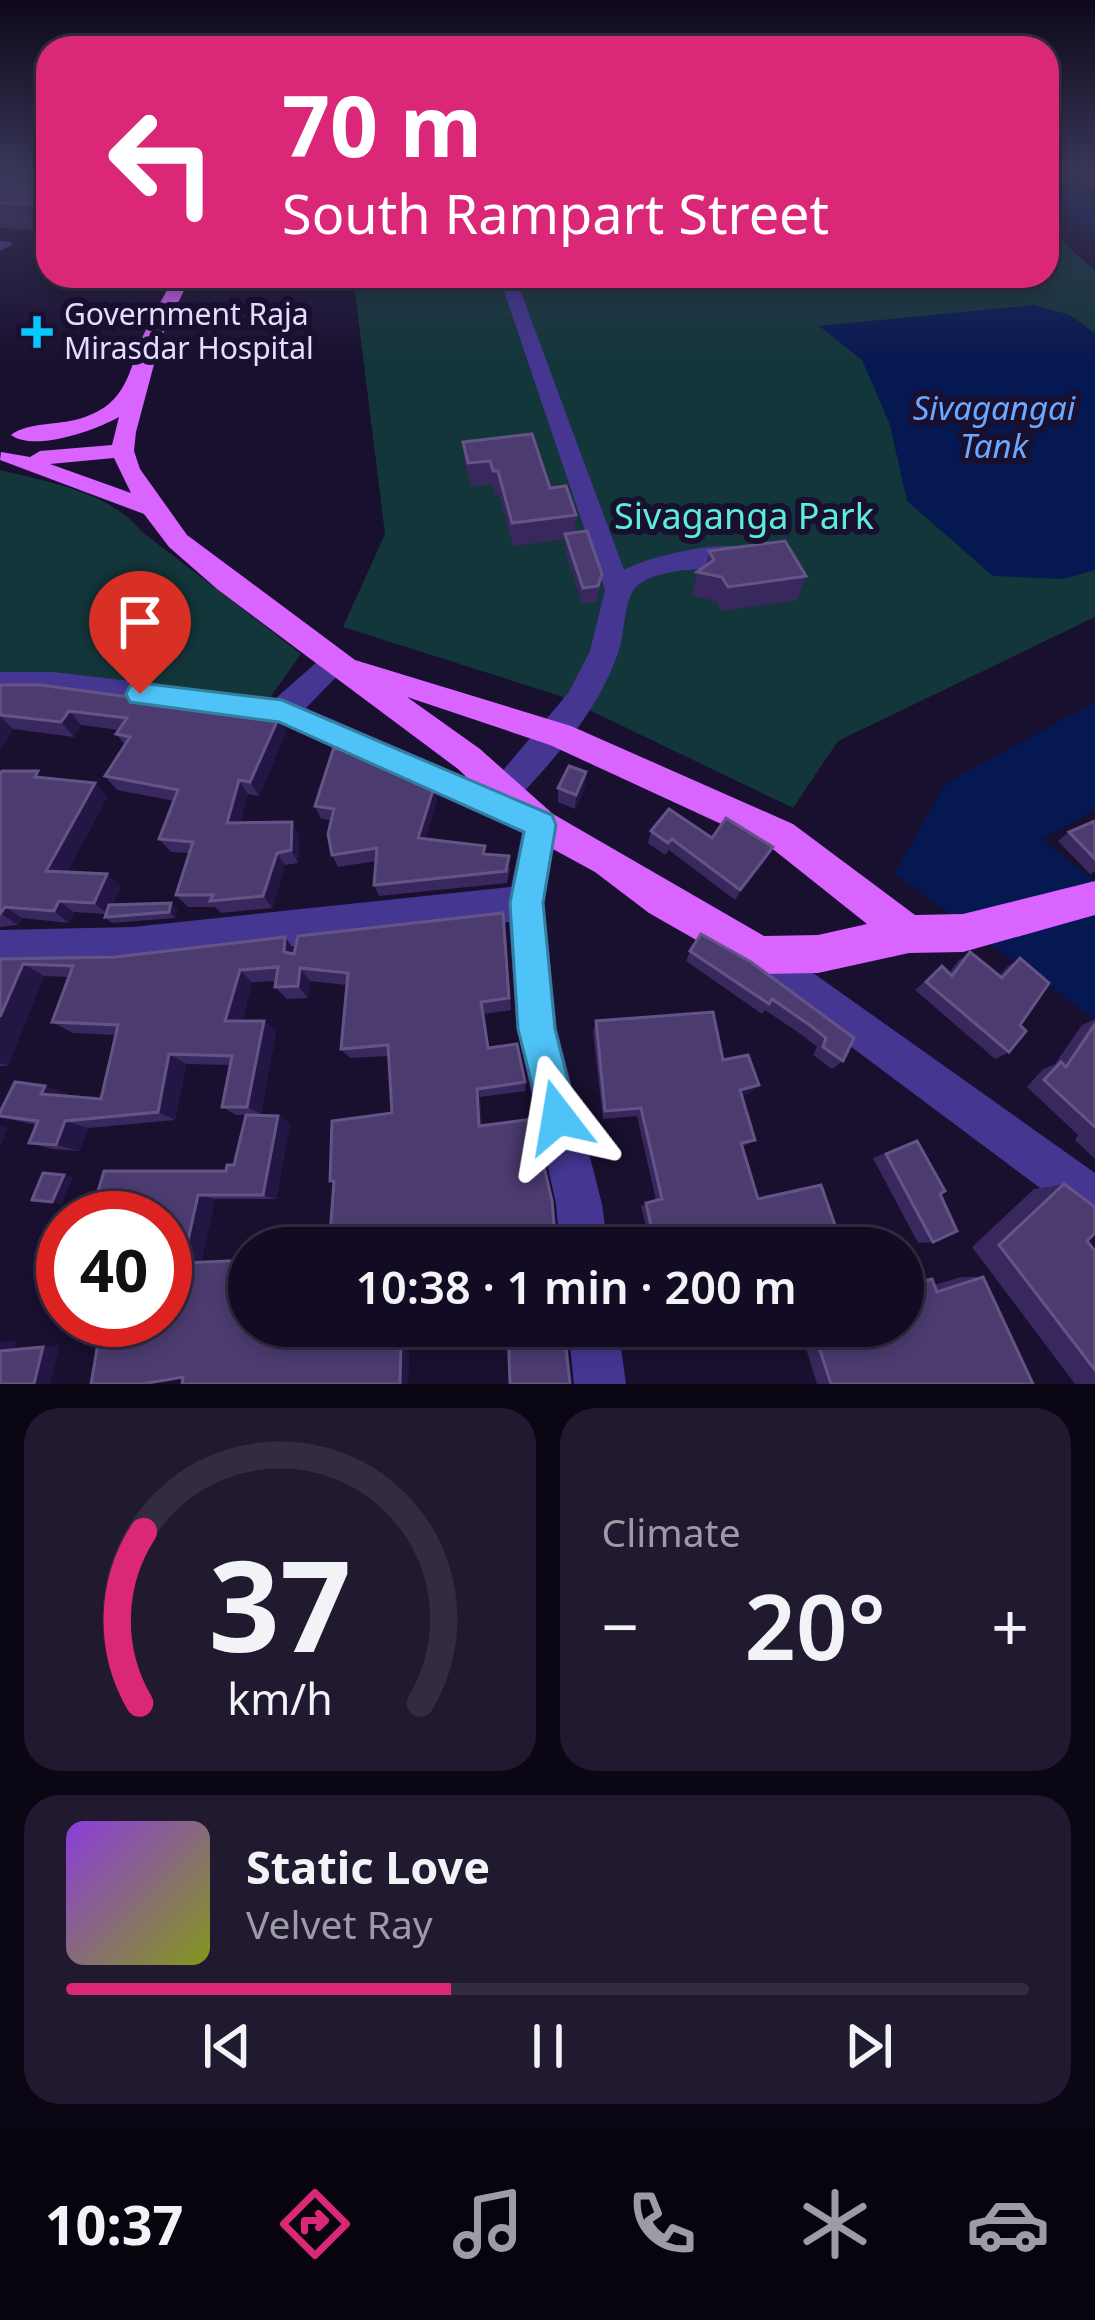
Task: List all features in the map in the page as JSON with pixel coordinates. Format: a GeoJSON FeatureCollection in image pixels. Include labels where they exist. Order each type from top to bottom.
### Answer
{"type":"FeatureCollection","features":[{"type":"Feature","properties":{"kind":"main road"},"geometry":{"type":"LineString","coordinates":[[177,288],[152,338],[124,442],[153,509],[178,541],[226,582],[504,790],[541,825],[607,860],[662,901],[761,955],[818,954],[909,934],[963,933],[1095,898]]}},
{"type":"Feature","properties":{"kind":"main road"},"geometry":{"type":"LineString","coordinates":[[8,446],[111,416],[136,386]]}},
{"type":"Feature","properties":{"kind":"main road"},"geometry":{"type":"LineString","coordinates":[[8,446],[59,458],[124,442]]}},
{"type":"Feature","properties":{"kind":"main road"},"geometry":{"type":"LineString","coordinates":[[8,446],[153,509]]}},
{"type":"Feature","properties":{"kind":"main road"},"geometry":{"type":"LineString","coordinates":[[336,662],[560,735],[781,835],[909,934]]}},
{"type":"Feature","properties":{"kind":"street"},"geometry":{"type":"LineString","coordinates":[[504,790],[560,735],[595,680],[613,631],[618,590],[511,288]]}},
{"type":"Feature","properties":{"kind":"street"},"geometry":{"type":"LineString","coordinates":[[618,590],[628,575],[646,568],[770,551]]}},
{"type":"Feature","properties":{"kind":"street"},"geometry":{"type":"LineString","coordinates":[[282,711],[336,662]]}},
{"type":"Feature","properties":{"kind":"street"},"geometry":{"type":"LineString","coordinates":[[0,684],[53,684],[282,711],[541,825],[526,903],[536,1029],[582,1227]]}},
{"type":"Feature","properties":{"kind":"street"},"geometry":{"type":"LineString","coordinates":[[0,949],[208,942],[375,916],[526,903]]}},
{"type":"Feature","properties":{"kind":"street"},"geometry":{"type":"LineString","coordinates":[[761,955],[1095,1201]]}},
{"type":"Feature","properties":{"kind":"street"},"geometry":{"type":"LineString","coordinates":[[596,1347],[600,1384]]}},
{"type":"Feature","properties":{"kind":"green space","name":"Sivaganga Park"},"geometry":{"type":"Polygon","coordinates":[[[1059,238],[1095,271],[1095,617],[838,741],[793,808],[560,696],[343,627],[385,534],[354,288],[1059,288],[1059,238]]]}},
{"type":"Feature","properties":{"kind":"green space"},"geometry":{"type":"Polygon","coordinates":[[[0,470],[77,490],[113,507],[301,654],[269,699],[0,679],[0,470]]]}},
{"type":"Feature","properties":{"kind":"water","name":"Sivagangai Tank"},"geometry":{"type":"Polygon","coordinates":[[[1034,305],[1070,315],[1095,333],[1095,570],[1063,579],[993,576],[907,501],[890,425],[862,360],[819,326],[1034,305]]]}},
{"type":"Feature","properties":{"kind":"water"},"geometry":{"type":"Polygon","coordinates":[[[1095,702],[1095,811],[1042,839],[1095,881],[1095,1020],[894,873],[946,783],[1095,702]]]}},
{"type":"Feature","properties":{"kind":"building"},"geometry":{"type":"Polygon","coordinates":[[[532,434],[550,488],[566,486],[576,515],[512,523],[498,471],[493,471],[490,461],[468,463],[463,442],[532,434]]]}},
{"type":"Feature","properties":{"kind":"building"},"geometry":{"type":"Polygon","coordinates":[[[587,531],[602,574],[598,586],[583,588],[565,534],[587,531]]]}},
{"type":"Feature","properties":{"kind":"building"},"geometry":{"type":"Polygon","coordinates":[[[785,541],[806,576],[728,587],[722,577],[697,572],[714,560],[709,551],[785,541]]]}},
{"type":"Feature","properties":{"kind":"building"},"geometry":{"type":"Polygon","coordinates":[[[0,685],[40,685],[279,717],[250,782],[239,780],[227,823],[292,822],[291,850],[277,853],[263,896],[210,901],[213,895],[176,895],[193,842],[159,839],[178,790],[105,776],[130,737],[116,734],[127,718],[69,711],[61,722],[0,715],[0,685]]]}},
{"type":"Feature","properties":{"kind":"building"},"geometry":{"type":"Polygon","coordinates":[[[334,747],[434,787],[418,838],[485,846],[483,854],[509,856],[506,871],[374,885],[377,848],[332,855],[328,834],[334,809],[315,806],[334,747]]]}},
{"type":"Feature","properties":{"kind":"building"},"geometry":{"type":"Polygon","coordinates":[[[569,766],[586,772],[576,795],[558,788],[569,766]]]}},
{"type":"Feature","properties":{"kind":"building"},"geometry":{"type":"Polygon","coordinates":[[[2,771],[38,771],[35,777],[95,783],[46,871],[107,874],[94,903],[59,901],[54,911],[5,907],[0,914],[2,771]]]}},
{"type":"Feature","properties":{"kind":"building"},"geometry":{"type":"Polygon","coordinates":[[[669,809],[712,838],[726,818],[773,847],[740,890],[672,839],[668,843],[651,831],[669,809]]]}},
{"type":"Feature","properties":{"kind":"building"},"geometry":{"type":"Polygon","coordinates":[[[1095,821],[1095,859],[1069,832],[1095,821]]]}},
{"type":"Feature","properties":{"kind":"building"},"geometry":{"type":"Polygon","coordinates":[[[171,903],[169,912],[105,917],[109,905],[171,903]]]}},
{"type":"Feature","properties":{"kind":"building"},"geometry":{"type":"Polygon","coordinates":[[[503,913],[509,998],[481,1002],[488,1048],[517,1044],[525,1082],[477,1089],[479,1126],[533,1119],[554,1227],[331,1227],[332,1121],[392,1113],[388,1045],[341,1049],[348,973],[300,968],[298,986],[275,987],[278,967],[240,970],[225,1021],[264,1021],[247,1107],[222,1107],[232,1056],[169,1054],[158,1112],[65,1121],[56,1145],[29,1143],[38,1121],[0,1116],[15,1082],[45,1086],[41,1094],[101,1099],[118,1025],[52,1022],[73,966],[23,964],[0,1017],[0,959],[115,957],[285,937],[284,952],[294,954],[298,936],[503,913]]]}},
{"type":"Feature","properties":{"kind":"building"},"geometry":{"type":"Polygon","coordinates":[[[701,934],[751,962],[854,1038],[843,1061],[823,1047],[826,1038],[811,1026],[690,951],[701,934]]]}},
{"type":"Feature","properties":{"kind":"building"},"geometry":{"type":"Polygon","coordinates":[[[970,952],[1002,978],[1020,958],[1049,983],[1020,1025],[1026,1031],[1009,1052],[926,982],[942,966],[952,976],[970,952]]]}},
{"type":"Feature","properties":{"kind":"building"},"geometry":{"type":"Polygon","coordinates":[[[713,1012],[723,1060],[748,1055],[759,1085],[740,1090],[755,1140],[741,1143],[758,1199],[821,1185],[836,1227],[651,1227],[646,1203],[662,1199],[641,1108],[605,1111],[596,1021],[713,1012]]]}},
{"type":"Feature","properties":{"kind":"building"},"geometry":{"type":"Polygon","coordinates":[[[1095,1024],[1095,1127],[1044,1080],[1061,1062],[1066,1067],[1095,1024]]]}},
{"type":"Feature","properties":{"kind":"building"},"geometry":{"type":"Polygon","coordinates":[[[246,1115],[278,1116],[263,1195],[198,1195],[192,1222],[192,1191],[98,1191],[104,1171],[226,1171],[227,1165],[234,1165],[246,1115]]]}},
{"type":"Feature","properties":{"kind":"building"},"geometry":{"type":"Polygon","coordinates":[[[917,1141],[945,1191],[940,1194],[957,1231],[933,1242],[886,1154],[917,1141]]]}},
{"type":"Feature","properties":{"kind":"building"},"geometry":{"type":"Polygon","coordinates":[[[43,1173],[64,1175],[57,1191],[36,1191],[36,1200],[32,1200],[43,1173]]]}},
{"type":"Feature","properties":{"kind":"building"},"geometry":{"type":"Polygon","coordinates":[[[1064,1184],[1095,1207],[1095,1233],[1087,1241],[1095,1251],[1095,1370],[999,1245],[1064,1184]]]}},
{"type":"Feature","properties":{"kind":"building"},"geometry":{"type":"Polygon","coordinates":[[[228,1261],[228,1347],[401,1347],[400,1384],[182,1384],[183,1377],[142,1384],[91,1384],[97,1347],[192,1347],[192,1263],[228,1261]]]}},
{"type":"Feature","properties":{"kind":"building"},"geometry":{"type":"Polygon","coordinates":[[[983,1277],[1033,1384],[831,1384],[819,1347],[924,1347],[924,1281],[932,1279],[937,1292],[983,1277]]]}},
{"type":"Feature","properties":{"kind":"building"},"geometry":{"type":"Polygon","coordinates":[[[43,1347],[34,1384],[0,1384],[0,1351],[43,1347]]]}},
{"type":"Feature","properties":{"kind":"building"},"geometry":{"type":"Polygon","coordinates":[[[509,1347],[566,1347],[570,1384],[510,1384],[509,1347]]]}},
{"type":"Feature","properties":{"kind":"place","name":"Government Raja Mirasdar Hospital"},"geometry":{"type":"Point","coordinates":[37,332]}},
{"type":"Feature","properties":{"kind":"route"},"geometry":{"type":"LineString","coordinates":[[140,694],[282,711],[541,825],[526,903],[534,954],[536,1029],[558,1117]]}}]}
